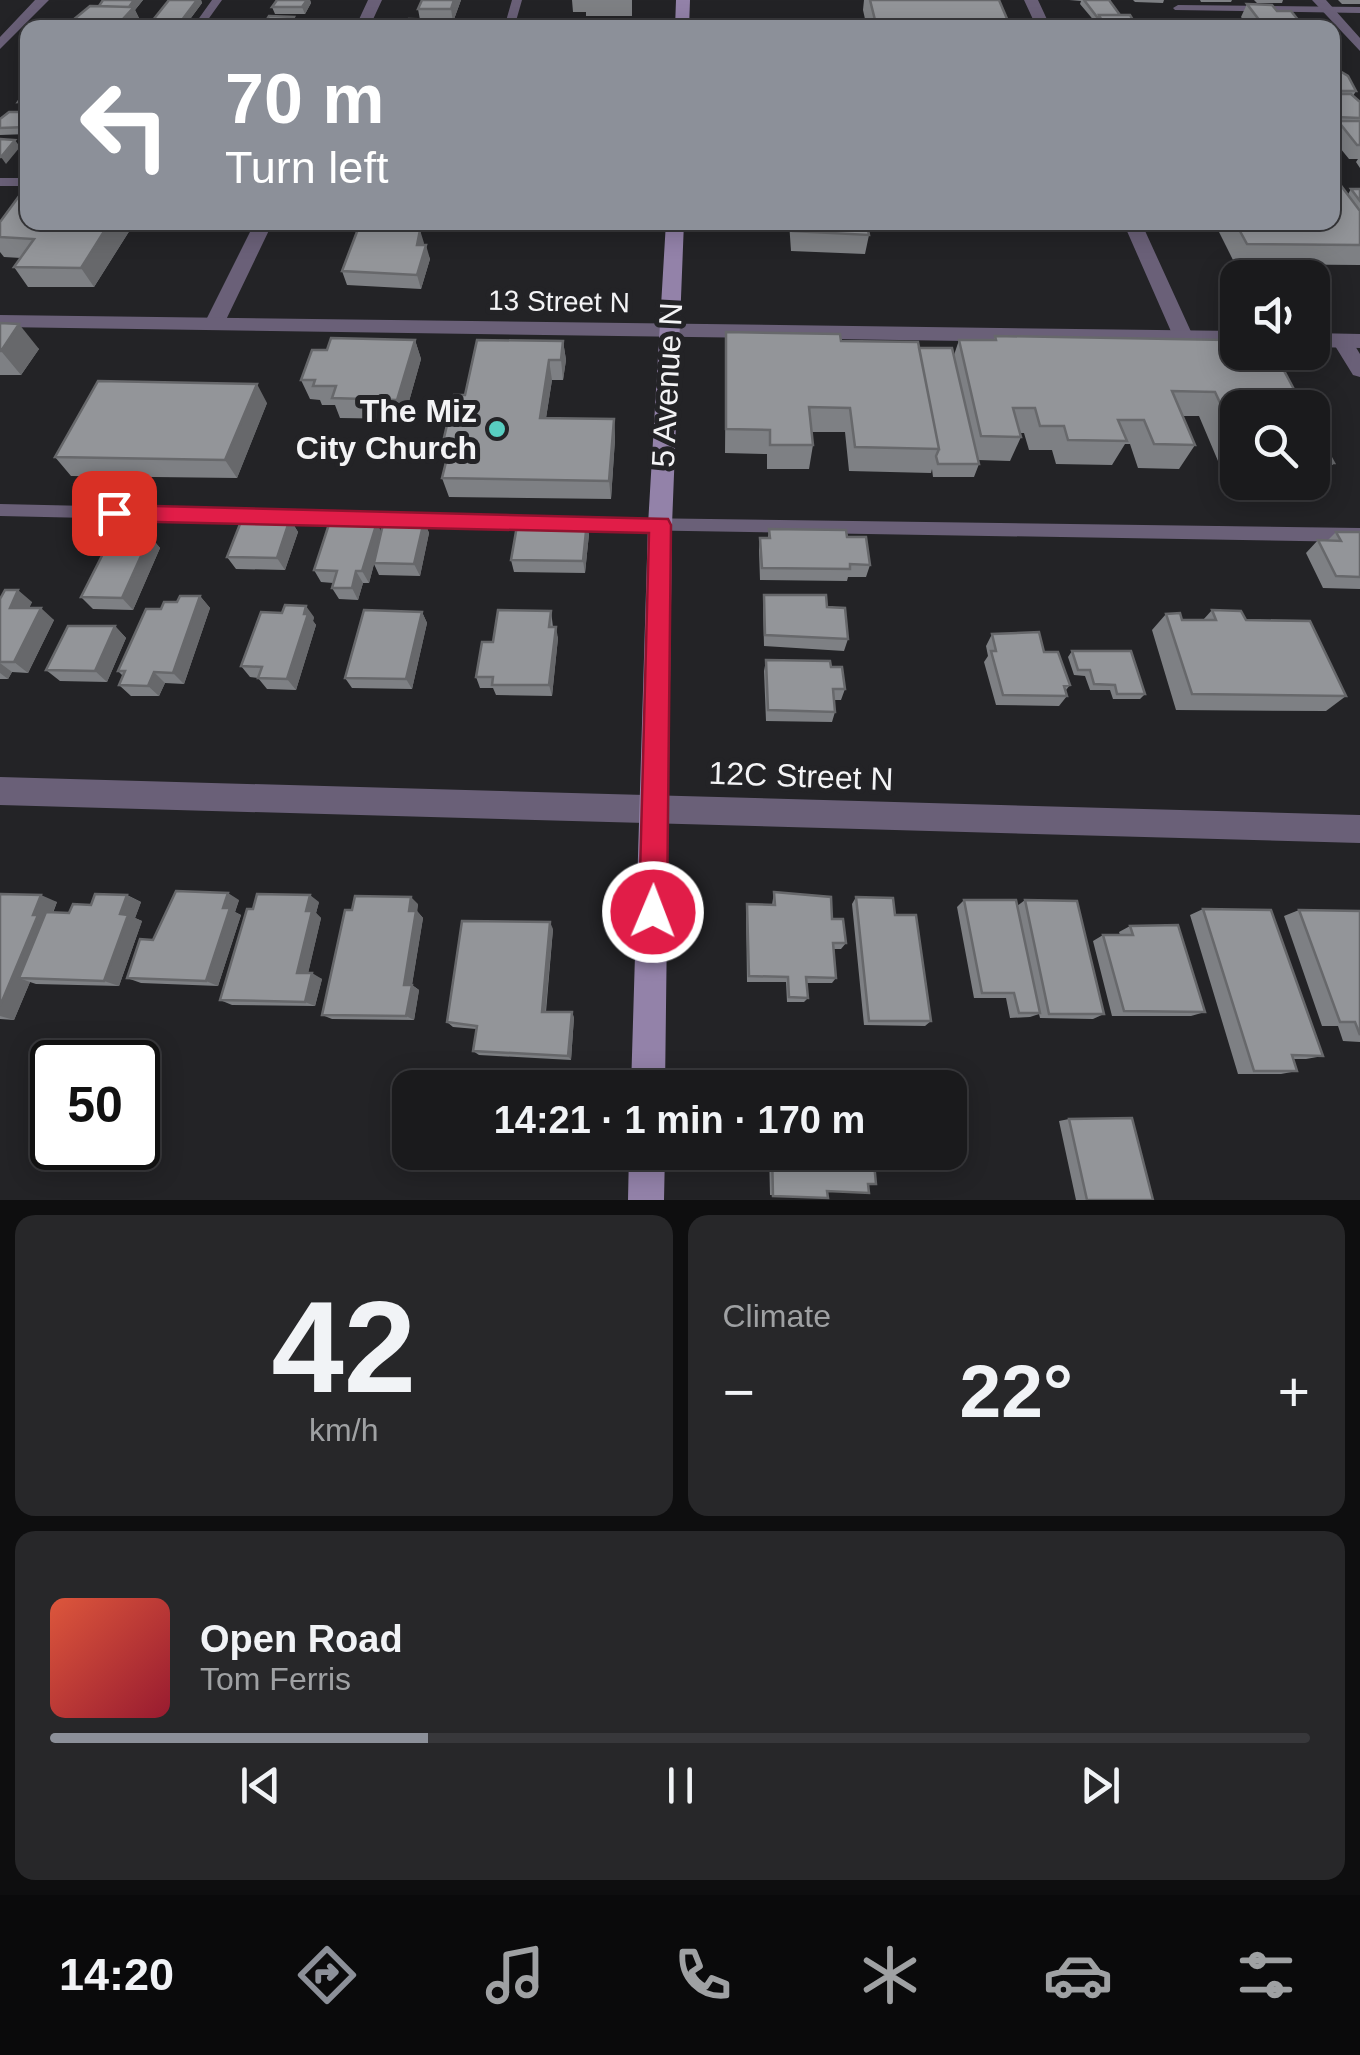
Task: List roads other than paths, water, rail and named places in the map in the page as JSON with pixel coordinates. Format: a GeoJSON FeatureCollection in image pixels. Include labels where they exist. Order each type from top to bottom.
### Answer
{"type":"FeatureCollection","features":[{"type":"Feature","properties":{"kind":"main road","name":"5 Avenue N"},"geometry":{"type":"LineString","coordinates":[[649,1070],[660,525],[675,230]]}},
{"type":"Feature","properties":{"kind":"main road"},"geometry":{"type":"LineString","coordinates":[[646,1200],[647,1170]]}},
{"type":"Feature","properties":{"kind":"street"},"geometry":{"type":"LineString","coordinates":[[23,20],[42,0]]}},
{"type":"Feature","properties":{"kind":"street"},"geometry":{"type":"LineString","coordinates":[[0,45],[20,24]]}},
{"type":"Feature","properties":{"kind":"street"},"geometry":{"type":"LineString","coordinates":[[1340,25],[1360,48]]}},
{"type":"Feature","properties":{"kind":"street"},"geometry":{"type":"LineString","coordinates":[[214,324],[260,230]]}},
{"type":"Feature","properties":{"kind":"street"},"geometry":{"type":"LineString","coordinates":[[1136,230],[1183,336]]}},
{"type":"Feature","properties":{"kind":"street","name":"13 Street N"},"geometry":{"type":"LineString","coordinates":[[0,321],[1220,337]]}},
{"type":"Feature","properties":{"kind":"street"},"geometry":{"type":"LineString","coordinates":[[1351,341],[1360,370]]}},
{"type":"Feature","properties":{"kind":"street","name":"12C Street N"},"geometry":{"type":"LineString","coordinates":[[0,791],[656,806],[1360,829]]}},
{"type":"Feature","properties":{"kind":"lane"},"geometry":{"type":"LineString","coordinates":[[1179,8],[1323,5],[1360,10]]}},
{"type":"Feature","properties":{"kind":"lane"},"geometry":{"type":"LineString","coordinates":[[0,510],[1360,535]]}},
{"type":"Feature","properties":{"kind":"place","name":"The Miz City Church"},"geometry":{"type":"Point","coordinates":[497,429]}}]}
